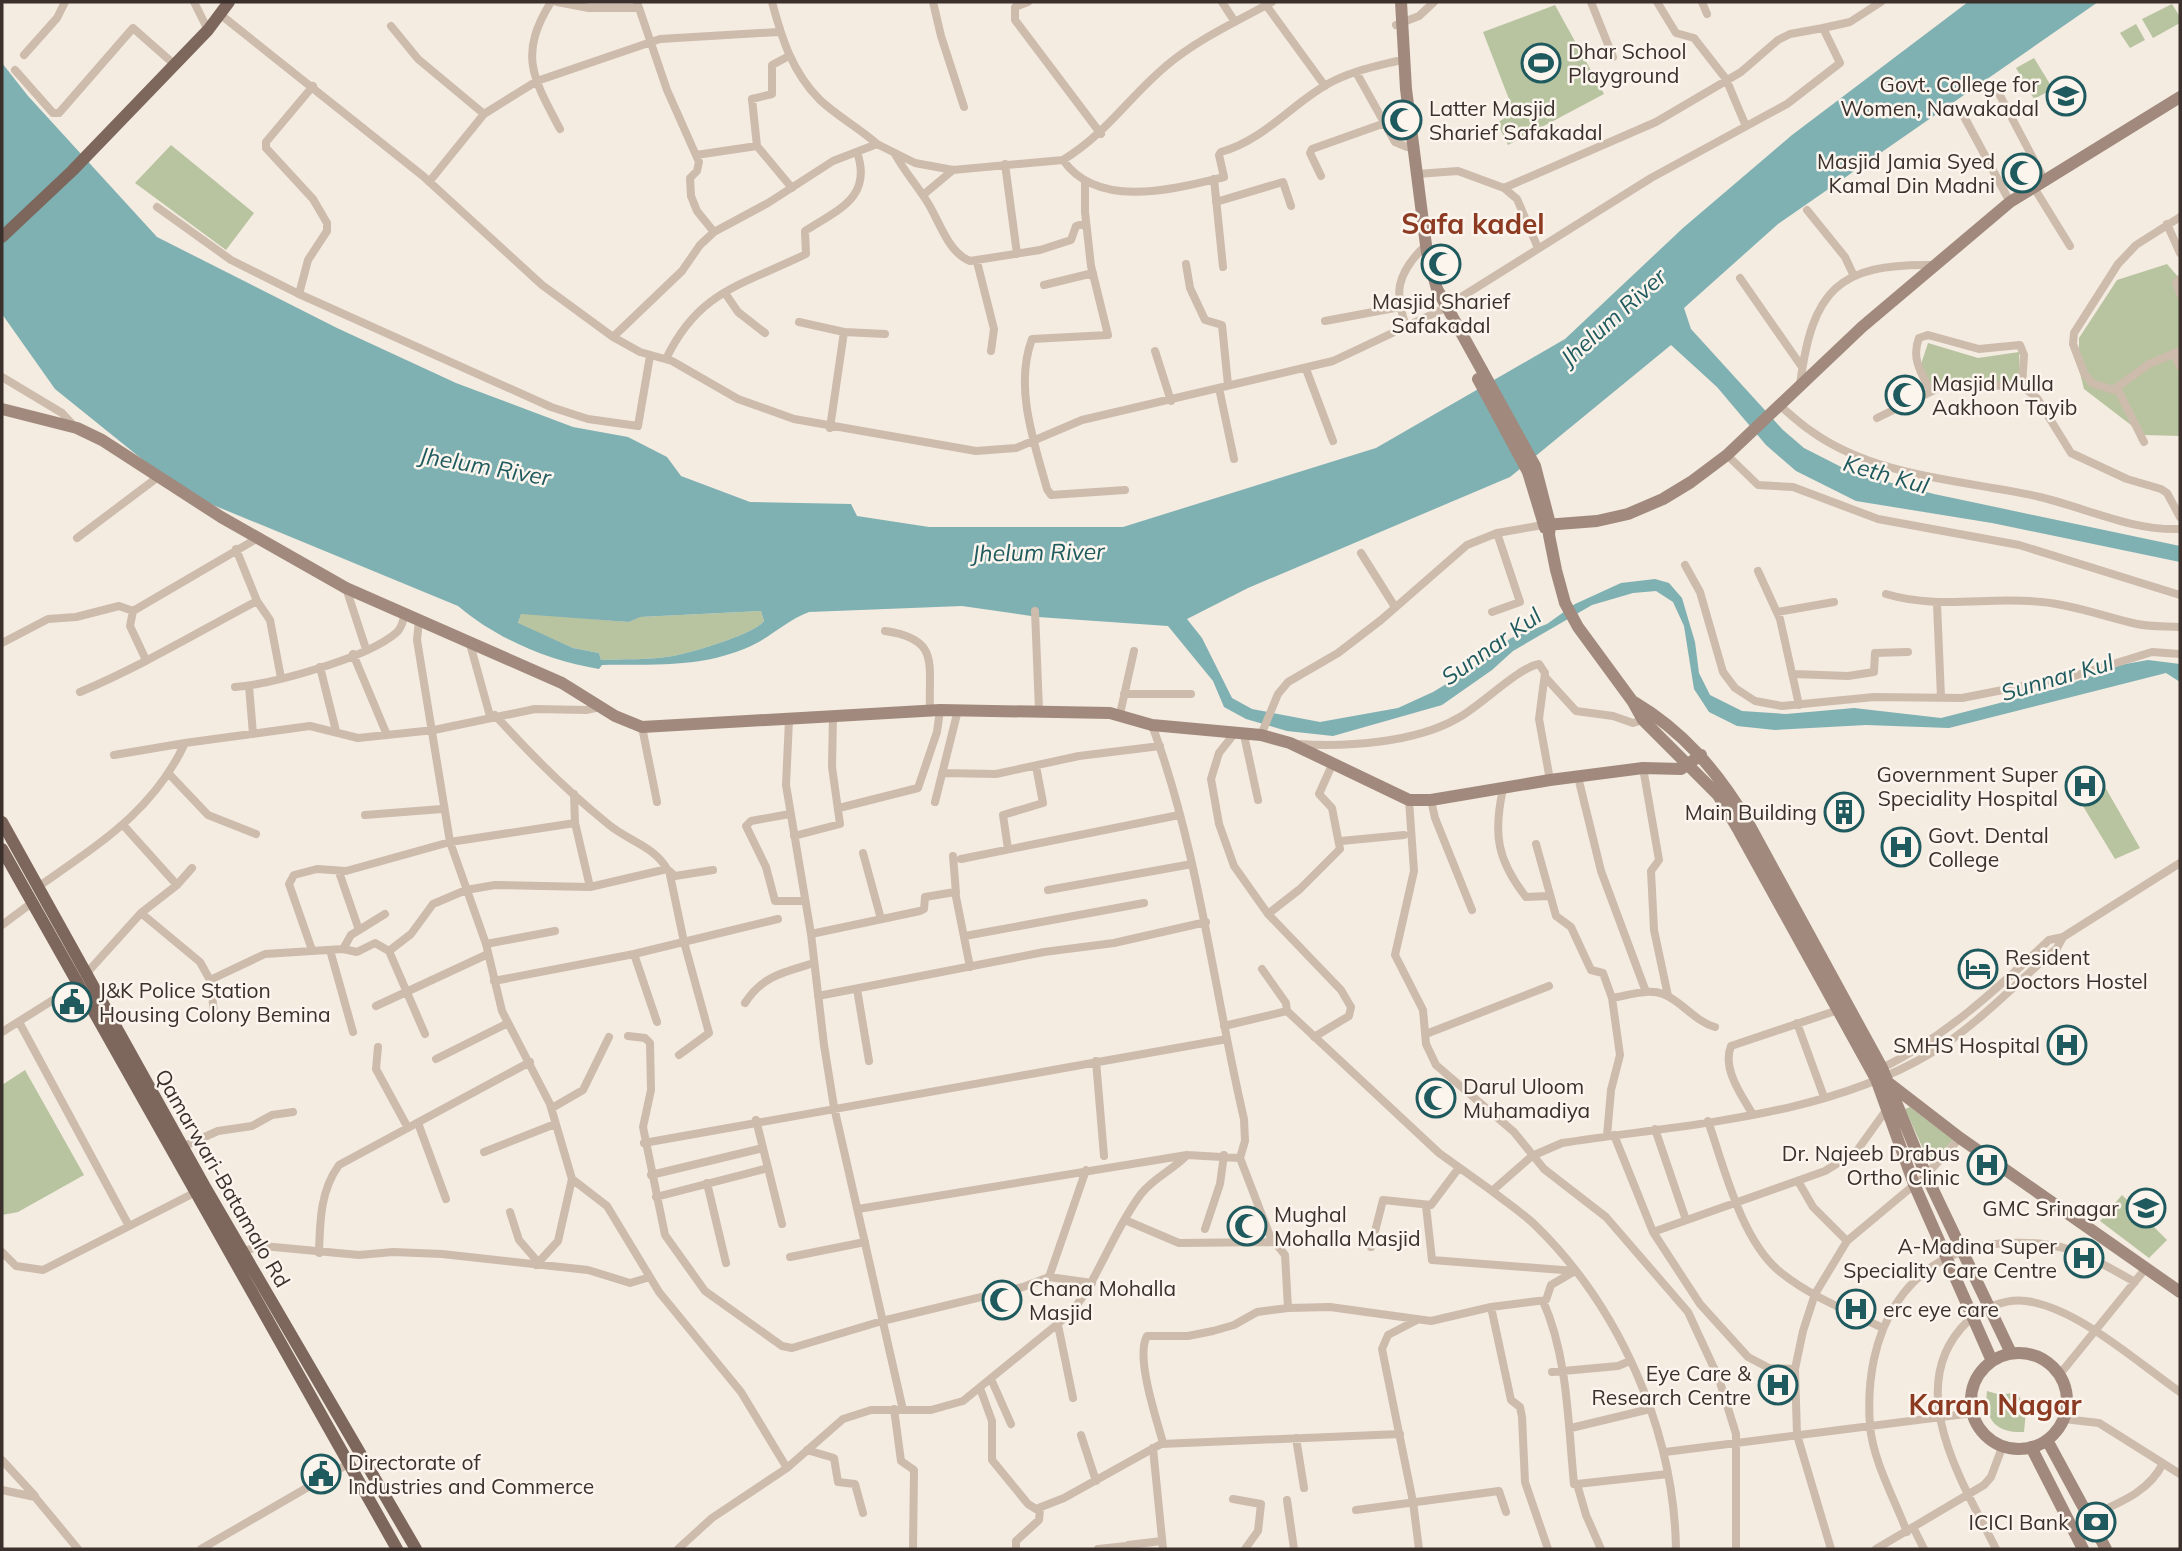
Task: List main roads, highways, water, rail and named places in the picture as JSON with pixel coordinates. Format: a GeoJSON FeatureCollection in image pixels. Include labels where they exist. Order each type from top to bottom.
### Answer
{"type":"FeatureCollection","features":[{"type":"Feature","properties":{"kind":"main road"},"geometry":{"type":"LineString","coordinates":[[2,237],[72,171],[175,65],[221,15],[229,2]]}},
{"type":"Feature","properties":{"kind":"main road"},"geometry":{"type":"LineString","coordinates":[[221,15],[241,2]]}},
{"type":"Feature","properties":{"kind":"main road"},"geometry":{"type":"LineString","coordinates":[[1395,2],[1430,270],[1442,309]]}},
{"type":"Feature","properties":{"kind":"main road"},"geometry":{"type":"LineString","coordinates":[[1401,2],[1397,61],[1426,276],[1531,469],[1565,603],[1578,628],[1633,702],[1643,720],[1718,794],[1838,1010],[1881,1076],[1960,1138],[2180,1292]]}},
{"type":"Feature","properties":{"kind":"main road"},"geometry":{"type":"LineString","coordinates":[[1547,528],[1628,514],[1662,499],[1727,455],[1861,327],[2010,202],[2180,97]]}},
{"type":"Feature","properties":{"kind":"main road"},"geometry":{"type":"LineString","coordinates":[[2,409],[76,428],[102,440],[258,538],[346,588],[562,682],[600,707],[642,727],[935,710],[1039,710],[1120,714],[1152,725],[1233,734],[1263,731],[1409,800],[1431,800],[1550,780],[1650,768],[1681,769],[1701,755]]}},
{"type":"Feature","properties":{"kind":"main road"},"geometry":{"type":"LineString","coordinates":[[1633,702],[1701,755],[1722,780],[1746,819],[1881,1076],[2011,1353]]}},
{"type":"Feature","properties":{"kind":"main road"},"geometry":{"type":"LineString","coordinates":[[1650,768],[1677,754],[1689,744]]}},
{"type":"Feature","properties":{"kind":"main road","name":"Qamarwari-Batamalo Rd"},"geometry":{"type":"LineString","coordinates":[[2,822],[37,887],[81,980],[194,1193],[397,1549]]}},
{"type":"Feature","properties":{"kind":"main road","name":"Qamarwari-Batamalo Rd"},"geometry":{"type":"LineString","coordinates":[[2,849],[182,1147],[416,1549]]}},
{"type":"Feature","properties":{"kind":"main road"},"geometry":{"type":"LineString","coordinates":[[1881,1076],[1887,1109],[1914,1184],[1992,1361]]}},
{"type":"Feature","properties":{"kind":"main road"},"geometry":{"type":"LineString","coordinates":[[2011,1353],[2035,1356],[2060,1374],[2067,1392],[2064,1419],[2047,1440],[2031,1447],[2003,1446],[1980,1428],[1973,1413],[1974,1386],[1980,1373],[1992,1361],[2011,1353]]}},
{"type":"Feature","properties":{"kind":"main road"},"geometry":{"type":"LineString","coordinates":[[2047,1440],[2106,1549]]}},
{"type":"Feature","properties":{"kind":"main road"},"geometry":{"type":"LineString","coordinates":[[2031,1447],[2083,1549]]}},
{"type":"Feature","properties":{"kind":"main road"},"geometry":{"type":"LineString","coordinates":[[348,1464],[365,1462]]}},
{"type":"Feature","properties":{"kind":"water","name":"Jhelum River"},"geometry":{"type":"Polygon","coordinates":[[[1968,2],[2098,2],[1778,224],[1684,308],[1691,329],[1783,430],[1804,448],[1853,473],[1934,494],[2180,546],[2180,562],[1992,523],[1856,501],[1796,471],[1766,445],[1717,387],[1671,345],[1510,477],[1248,588],[1187,619],[1202,638],[1232,698],[1252,709],[1320,722],[1398,708],[1433,692],[1476,666],[1511,638],[1547,624],[1575,604],[1621,583],[1655,579],[1669,583],[1682,598],[1695,642],[1699,673],[1710,695],[1742,711],[1786,714],[1854,708],[1941,718],[2059,688],[2120,665],[2148,660],[2180,664],[2180,682],[2166,673],[1949,728],[1866,725],[1775,730],[1737,726],[1709,712],[1694,689],[1684,626],[1673,602],[1656,591],[1633,593],[1592,605],[1513,651],[1492,670],[1442,705],[1333,736],[1287,731],[1246,719],[1224,707],[1213,681],[1168,626],[1038,617],[962,606],[809,612],[753,645],[726,655],[674,664],[602,665],[599,669],[524,647],[489,629],[458,606],[184,493],[55,389],[2,314],[2,63],[28,96],[157,237],[337,328],[456,383],[573,427],[628,437],[667,457],[681,476],[750,502],[851,504],[857,516],[929,527],[1123,527],[1376,448],[1565,339],[1683,228],[1792,135],[1968,2]],[[761,611],[640,617],[629,622],[521,614],[518,623],[573,648],[599,653],[601,660],[673,656],[736,637],[764,621],[761,611]]]}},
{"type":"Feature","properties":{"kind":"place","name":"Dhar School Playground"},"geometry":{"type":"Point","coordinates":[1541,63]}},
{"type":"Feature","properties":{"kind":"place","name":"Govt. College for Women, Nawakadal"},"geometry":{"type":"Point","coordinates":[2066,96]}},
{"type":"Feature","properties":{"kind":"place","name":"Latter Masjid Sharief Safakadal"},"geometry":{"type":"Point","coordinates":[1402,120]}},
{"type":"Feature","properties":{"kind":"place","name":"Masjid Jamia Syed Kamal Din Madni"},"geometry":{"type":"Point","coordinates":[2022,173]}},
{"type":"Feature","properties":{"kind":"place","name":"Masjid Sharief Safakadal"},"geometry":{"type":"Point","coordinates":[1441,264]}},
{"type":"Feature","properties":{"kind":"place","name":"Masjid Mulla Aakhoon Tayib"},"geometry":{"type":"Point","coordinates":[1905,395]}},
{"type":"Feature","properties":{"kind":"place","name":"Government Super Speciality Hospital"},"geometry":{"type":"Point","coordinates":[2085,786]}},
{"type":"Feature","properties":{"kind":"place","name":"Main Building"},"geometry":{"type":"Point","coordinates":[1844,812]}},
{"type":"Feature","properties":{"kind":"place","name":"Govt. Dental College"},"geometry":{"type":"Point","coordinates":[1901,847]}},
{"type":"Feature","properties":{"kind":"place","name":"Resident Doctors Hostel"},"geometry":{"type":"Point","coordinates":[1978,969]}},
{"type":"Feature","properties":{"kind":"place","name":"J&K Police Station Housing Colony Bemina"},"geometry":{"type":"Point","coordinates":[72,1002]}},
{"type":"Feature","properties":{"kind":"place","name":"SMHS Hospital"},"geometry":{"type":"Point","coordinates":[2067,1045]}},
{"type":"Feature","properties":{"kind":"place","name":"Darul Uloom Muhamadiya"},"geometry":{"type":"Point","coordinates":[1436,1098]}},
{"type":"Feature","properties":{"kind":"place","name":"Dr. Najeeb Drabus Ortho Clinic"},"geometry":{"type":"Point","coordinates":[1987,1165]}},
{"type":"Feature","properties":{"kind":"place","name":"GMC Srinagar"},"geometry":{"type":"Point","coordinates":[2146,1208]}},
{"type":"Feature","properties":{"kind":"place","name":"Mughal Mohalla Masjid"},"geometry":{"type":"Point","coordinates":[1247,1226]}},
{"type":"Feature","properties":{"kind":"place","name":"A-Madina Super Speciality Care Centre"},"geometry":{"type":"Point","coordinates":[2084,1258]}},
{"type":"Feature","properties":{"kind":"place","name":"Chana Mohalla Masjid"},"geometry":{"type":"Point","coordinates":[1002,1300]}},
{"type":"Feature","properties":{"kind":"place","name":"erc eye care"},"geometry":{"type":"Point","coordinates":[1856,1309]}},
{"type":"Feature","properties":{"kind":"place","name":"Eye Care & Research Centre"},"geometry":{"type":"Point","coordinates":[1778,1385]}},
{"type":"Feature","properties":{"kind":"place","name":"Directorate of Industries and Commerce"},"geometry":{"type":"Point","coordinates":[321,1474]}},
{"type":"Feature","properties":{"kind":"place","name":"ICICI Bank"},"geometry":{"type":"Point","coordinates":[2096,1522]}},
{"type":"Feature","properties":{"kind":"district","name":"Safa kadel"},"geometry":{"type":"Point","coordinates":[1473,223]}},
{"type":"Feature","properties":{"kind":"district","name":"Karan Nagar"},"geometry":{"type":"Point","coordinates":[1995,1404]}},
{"type":"Feature","properties":{"kind":"water label","name":"Keth Kul"},"geometry":{"type":"Point","coordinates":[1886,474]}},
{"type":"Feature","properties":{"kind":"water label","name":"Sunnar Kul"},"geometry":{"type":"Point","coordinates":[1491,646]}},
{"type":"Feature","properties":{"kind":"water label","name":"Sunnar Kul"},"geometry":{"type":"Point","coordinates":[2057,677]}}]}
